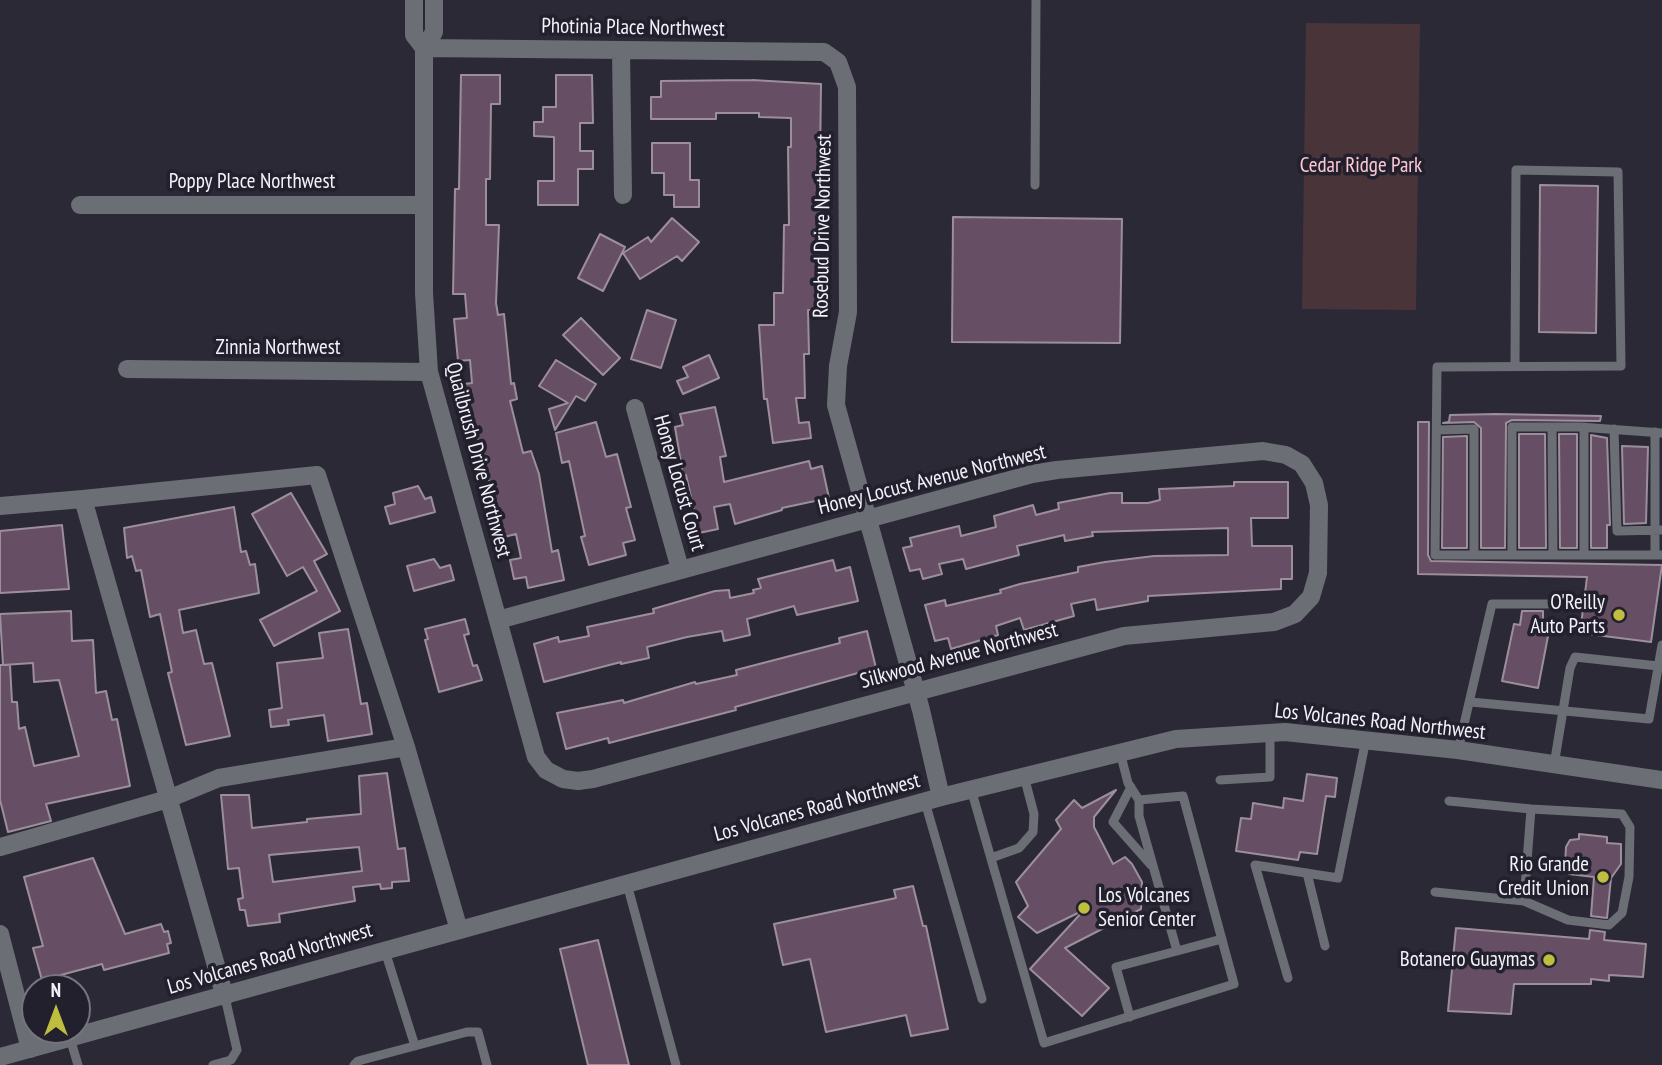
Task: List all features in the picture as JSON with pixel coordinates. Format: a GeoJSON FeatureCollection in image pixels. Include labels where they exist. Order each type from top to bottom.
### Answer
{"type":"FeatureCollection","features":[{"type":"Feature","properties":{"kind":"street","name":"Quailbrush Drive Northwest"},"geometry":{"type":"LineString","coordinates":[[414,0],[414,35],[424,48]]}},
{"type":"Feature","properties":{"kind":"street","name":"Quailbrush Drive Northwest"},"geometry":{"type":"LineString","coordinates":[[434,0],[434,32],[424,48],[424,205],[429,372],[536,757],[546,770],[563,779]]}},
{"type":"Feature","properties":{"kind":"street","name":"Photinia Place Northwest"},"geometry":{"type":"LineString","coordinates":[[424,48],[824,52],[838,62]]}},
{"type":"Feature","properties":{"kind":"street"},"geometry":{"type":"LineString","coordinates":[[621,51],[623,195]]}},
{"type":"Feature","properties":{"kind":"street","name":"Rosebud Drive Northwest"},"geometry":{"type":"LineString","coordinates":[[838,62],[847,87],[848,312],[838,366],[836,405],[916,691],[933,799]]}},
{"type":"Feature","properties":{"kind":"street","name":"Poppy Place Northwest"},"geometry":{"type":"LineString","coordinates":[[80,205],[424,205]]}},
{"type":"Feature","properties":{"kind":"street","name":"Zinnia Northwest"},"geometry":{"type":"LineString","coordinates":[[127,369],[429,372]]}},
{"type":"Feature","properties":{"kind":"street","name":"Honey Locust Court"},"geometry":{"type":"LineString","coordinates":[[635,408],[680,569]]}},
{"type":"Feature","properties":{"kind":"street","name":"Honey Locust Avenue Northwest"},"geometry":{"type":"LineString","coordinates":[[498,620],[1032,474],[1263,451],[1286,455],[1302,464],[1314,483],[1319,505],[1320,543]]}},
{"type":"Feature","properties":{"kind":"street"},"geometry":{"type":"LineString","coordinates":[[0,506],[317,475],[406,747],[459,930]]}},
{"type":"Feature","properties":{"kind":"street"},"geometry":{"type":"LineString","coordinates":[[83,499],[225,997]]}},
{"type":"Feature","properties":{"kind":"street","name":"Silkwood Avenue Northwest"},"geometry":{"type":"LineString","coordinates":[[563,779],[593,779],[1124,636],[1274,622],[1295,614],[1311,597],[1318,573],[1320,543]]}},
{"type":"Feature","properties":{"kind":"street","name":"Los Volcanes Road Northwest"},"geometry":{"type":"LineString","coordinates":[[91,1032],[933,799],[1176,739],[1270,733],[1366,739],[1662,780]]}},
{"type":"Feature","properties":{"kind":"street"},"geometry":{"type":"LineString","coordinates":[[0,847],[168,799],[219,778],[406,747]]}},
{"type":"Feature","properties":{"kind":"street"},"geometry":{"type":"LineString","coordinates":[[0,934],[30,1049]]}},
{"type":"Feature","properties":{"kind":"street","name":"Los Volcanes Road Northwest"},"geometry":{"type":"LineString","coordinates":[[0,1057],[48,1044]]}},
{"type":"Feature","properties":{"kind":"lane"},"geometry":{"type":"LineString","coordinates":[[1035,185],[1036,0]]}},
{"type":"Feature","properties":{"kind":"lane"},"geometry":{"type":"LineString","coordinates":[[1512,555],[1512,427],[1584,427],[1659,432],[1658,555],[1512,555],[1474,555],[1435,555],[1437,367],[1621,366],[1618,172],[1516,170],[1515,365]]}},
{"type":"Feature","properties":{"kind":"lane"},"geometry":{"type":"LineString","coordinates":[[1552,427],[1553,555]]}},
{"type":"Feature","properties":{"kind":"lane"},"geometry":{"type":"LineString","coordinates":[[1584,427],[1584,555]]}},
{"type":"Feature","properties":{"kind":"lane"},"geometry":{"type":"LineString","coordinates":[[1437,430],[1474,429],[1474,555]]}},
{"type":"Feature","properties":{"kind":"lane"},"geometry":{"type":"LineString","coordinates":[[1614,429],[1617,531],[1658,530]]}},
{"type":"Feature","properties":{"kind":"lane"},"geometry":{"type":"LineString","coordinates":[[1458,750],[1492,604],[1570,604]]}},
{"type":"Feature","properties":{"kind":"lane"},"geometry":{"type":"LineString","coordinates":[[1471,702],[1649,719],[1662,645]]}},
{"type":"Feature","properties":{"kind":"lane"},"geometry":{"type":"LineString","coordinates":[[1553,766],[1575,657],[1658,666]]}},
{"type":"Feature","properties":{"kind":"lane"},"geometry":{"type":"LineString","coordinates":[[1220,780],[1270,777],[1270,733]]}},
{"type":"Feature","properties":{"kind":"lane"},"geometry":{"type":"LineString","coordinates":[[1288,978],[1255,864],[1338,878],[1366,739]]}},
{"type":"Feature","properties":{"kind":"lane"},"geometry":{"type":"LineString","coordinates":[[1120,752],[1131,787],[1139,800],[1139,816],[1177,951]]}},
{"type":"Feature","properties":{"kind":"lane"},"geometry":{"type":"LineString","coordinates":[[991,858],[1019,848],[1033,832],[1034,814],[1024,776]]}},
{"type":"Feature","properties":{"kind":"lane"},"geometry":{"type":"LineString","coordinates":[[1131,787],[1114,822],[1154,868]]}},
{"type":"Feature","properties":{"kind":"lane"},"geometry":{"type":"LineString","coordinates":[[971,789],[1044,1043],[1234,984],[1183,796],[1139,800]]}},
{"type":"Feature","properties":{"kind":"lane"},"geometry":{"type":"LineString","coordinates":[[933,799],[982,999]]}},
{"type":"Feature","properties":{"kind":"lane"},"geometry":{"type":"LineString","coordinates":[[1435,892],[1524,901],[1568,920],[1609,925],[1622,913],[1629,877],[1630,827],[1622,814],[1449,802]]}},
{"type":"Feature","properties":{"kind":"lane"},"geometry":{"type":"LineString","coordinates":[[1524,901],[1531,809]]}},
{"type":"Feature","properties":{"kind":"lane"},"geometry":{"type":"LineString","coordinates":[[1307,873],[1325,946]]}},
{"type":"Feature","properties":{"kind":"lane"},"geometry":{"type":"LineString","coordinates":[[627,884],[676,1065]]}},
{"type":"Feature","properties":{"kind":"lane"},"geometry":{"type":"LineString","coordinates":[[1130,1017],[1116,967],[1222,939]]}},
{"type":"Feature","properties":{"kind":"lane"},"geometry":{"type":"LineString","coordinates":[[385,951],[415,1046]]}},
{"type":"Feature","properties":{"kind":"lane"},"geometry":{"type":"LineString","coordinates":[[213,1065],[231,1060],[237,1050],[225,997]]}},
{"type":"Feature","properties":{"kind":"lane"},"geometry":{"type":"LineString","coordinates":[[354,1065],[358,1060],[478,1032],[487,1065]]}},
{"type":"Feature","properties":{"kind":"lane"},"geometry":{"type":"LineString","coordinates":[[72,1044],[78,1065]]}},
{"type":"Feature","properties":{"kind":"green space","name":"Cedar Ridge Park"},"geometry":{"type":"Polygon","coordinates":[[[1306,23],[1420,24],[1416,310],[1302,309],[1306,23]]]}},
{"type":"Feature","properties":{"kind":"building"},"geometry":{"type":"Polygon","coordinates":[[[461,75],[500,75],[500,104],[491,104],[486,225],[499,225],[496,303],[498,315],[504,314],[511,384],[514,383],[517,399],[510,401],[523,453],[531,451],[539,474],[552,552],[558,550],[564,580],[528,588],[526,577],[514,579],[510,560],[521,558],[516,534],[504,537],[467,398],[464,384],[472,383],[470,360],[458,361],[454,319],[467,318],[465,294],[453,294],[455,189],[459,189],[461,75]]]}},
{"type":"Feature","properties":{"kind":"building"},"geometry":{"type":"Polygon","coordinates":[[[556,75],[592,75],[593,123],[580,123],[580,151],[593,151],[593,169],[578,169],[578,205],[538,205],[538,181],[554,181],[554,137],[534,136],[534,122],[543,122],[543,107],[556,107],[556,75]]]}},
{"type":"Feature","properties":{"kind":"building"},"geometry":{"type":"Polygon","coordinates":[[[752,80],[821,84],[818,310],[808,310],[809,354],[804,354],[805,398],[796,398],[799,423],[809,422],[811,438],[773,443],[767,399],[764,399],[759,325],[774,325],[774,293],[783,293],[784,225],[789,225],[788,147],[791,147],[791,118],[759,117],[759,113],[716,113],[716,119],[651,119],[651,97],[661,97],[661,81],[752,80]]]}},
{"type":"Feature","properties":{"kind":"building"},"geometry":{"type":"Polygon","coordinates":[[[652,143],[690,143],[690,180],[699,180],[699,207],[674,207],[674,195],[664,195],[664,173],[652,173],[652,143]]]}},
{"type":"Feature","properties":{"kind":"building"},"geometry":{"type":"Polygon","coordinates":[[[1540,185],[1598,186],[1596,333],[1539,332],[1540,185]]]}},
{"type":"Feature","properties":{"kind":"building"},"geometry":{"type":"Polygon","coordinates":[[[953,217],[1122,219],[1120,343],[952,342],[953,217]]]}},
{"type":"Feature","properties":{"kind":"building"},"geometry":{"type":"Polygon","coordinates":[[[672,218],[699,242],[682,261],[677,256],[640,279],[623,253],[648,237],[651,242],[672,218]]]}},
{"type":"Feature","properties":{"kind":"building"},"geometry":{"type":"Polygon","coordinates":[[[600,234],[625,247],[603,291],[578,278],[600,234]]]}},
{"type":"Feature","properties":{"kind":"building"},"geometry":{"type":"Polygon","coordinates":[[[647,310],[676,320],[661,368],[631,359],[647,310]]]}},
{"type":"Feature","properties":{"kind":"building"},"geometry":{"type":"Polygon","coordinates":[[[581,318],[620,358],[603,375],[563,335],[581,318]]]}},
{"type":"Feature","properties":{"kind":"building"},"geometry":{"type":"Polygon","coordinates":[[[709,355],[719,378],[683,394],[677,381],[688,377],[683,367],[709,355]]]}},
{"type":"Feature","properties":{"kind":"building"},"geometry":{"type":"Polygon","coordinates":[[[556,360],[596,384],[585,401],[576,396],[555,430],[549,409],[568,403],[539,386],[556,360]]]}},
{"type":"Feature","properties":{"kind":"building"},"geometry":{"type":"Polygon","coordinates":[[[715,407],[726,456],[720,457],[724,482],[809,461],[811,469],[822,466],[829,498],[782,508],[735,524],[730,504],[714,507],[718,529],[699,533],[686,475],[683,475],[675,427],[683,425],[680,414],[715,407]]]}},
{"type":"Feature","properties":{"kind":"building"},"geometry":{"type":"Polygon","coordinates":[[[1450,415],[1601,416],[1600,421],[1512,420],[1506,423],[1505,548],[1481,548],[1481,428],[1474,422],[1443,423],[1449,422],[1450,415]]]}},
{"type":"Feature","properties":{"kind":"building"},"geometry":{"type":"Polygon","coordinates":[[[596,422],[606,457],[617,454],[631,507],[626,508],[635,540],[623,543],[626,555],[589,565],[581,537],[585,536],[569,461],[562,463],[556,433],[596,422]]]}},
{"type":"Feature","properties":{"kind":"building"},"geometry":{"type":"Polygon","coordinates":[[[1418,422],[1429,422],[1428,555],[1431,561],[1662,565],[1651,642],[1580,633],[1587,577],[1418,574],[1418,422]]]}},
{"type":"Feature","properties":{"kind":"building"},"geometry":{"type":"Polygon","coordinates":[[[1519,434],[1545,434],[1546,548],[1519,548],[1519,434]]]}},
{"type":"Feature","properties":{"kind":"building"},"geometry":{"type":"Polygon","coordinates":[[[1559,434],[1577,434],[1577,548],[1560,548],[1559,434]]]}},
{"type":"Feature","properties":{"kind":"building"},"geometry":{"type":"Polygon","coordinates":[[[1591,435],[1607,438],[1610,525],[1607,525],[1607,548],[1591,548],[1591,435]]]}},
{"type":"Feature","properties":{"kind":"building"},"geometry":{"type":"Polygon","coordinates":[[[1467,436],[1467,548],[1442,548],[1443,437],[1467,436]]]}},
{"type":"Feature","properties":{"kind":"building"},"geometry":{"type":"Polygon","coordinates":[[[1622,446],[1648,447],[1646,523],[1624,524],[1622,446]]]}},
{"type":"Feature","properties":{"kind":"building"},"geometry":{"type":"Polygon","coordinates":[[[1234,482],[1288,482],[1288,518],[1251,518],[1252,546],[1292,546],[1292,579],[1281,579],[1281,589],[1148,596],[1148,601],[1097,610],[1095,599],[1071,604],[1074,616],[1024,630],[1020,618],[996,626],[998,635],[951,649],[948,638],[935,641],[925,605],[945,600],[946,606],[1001,593],[1000,590],[1020,584],[1078,572],[1078,567],[1105,562],[1154,556],[1228,555],[1228,528],[1092,532],[1093,536],[1065,541],[1064,535],[1017,546],[1019,555],[966,569],[963,559],[939,564],[942,574],[923,579],[920,569],[910,571],[903,548],[912,546],[910,538],[959,526],[961,536],[996,527],[994,516],[1033,505],[1036,515],[1059,509],[1058,503],[1110,493],[1122,493],[1122,503],[1148,503],[1160,500],[1159,489],[1234,486],[1234,482]]]}},
{"type":"Feature","properties":{"kind":"building"},"geometry":{"type":"Polygon","coordinates":[[[418,486],[425,499],[431,497],[435,512],[390,524],[385,507],[395,504],[393,493],[418,486]]]}},
{"type":"Feature","properties":{"kind":"building"},"geometry":{"type":"Polygon","coordinates":[[[291,493],[327,554],[314,561],[340,611],[274,646],[260,620],[317,591],[303,567],[287,576],[252,514],[291,493]]]}},
{"type":"Feature","properties":{"kind":"building"},"geometry":{"type":"Polygon","coordinates":[[[234,507],[241,552],[246,551],[250,565],[255,564],[259,593],[179,610],[183,633],[196,630],[204,664],[212,663],[230,736],[186,745],[168,673],[172,672],[160,614],[150,617],[141,570],[136,571],[132,556],[127,558],[124,528],[234,507]]]}},
{"type":"Feature","properties":{"kind":"building"},"geometry":{"type":"Polygon","coordinates":[[[62,525],[69,589],[0,593],[0,531],[62,525]]]}},
{"type":"Feature","properties":{"kind":"building"},"geometry":{"type":"Polygon","coordinates":[[[434,559],[440,568],[450,565],[454,580],[414,591],[407,566],[434,559]]]}},
{"type":"Feature","properties":{"kind":"building"},"geometry":{"type":"Polygon","coordinates":[[[833,560],[836,571],[850,567],[858,601],[797,615],[794,606],[747,619],[750,635],[724,641],[722,631],[687,637],[647,647],[649,658],[621,662],[544,682],[534,644],[558,637],[559,642],[589,636],[587,627],[654,613],[653,609],[715,591],[729,590],[730,598],[754,593],[753,590],[761,588],[758,579],[833,560]]]}},
{"type":"Feature","properties":{"kind":"building"},"geometry":{"type":"Polygon","coordinates":[[[71,611],[72,641],[93,640],[96,693],[106,691],[112,720],[117,719],[130,786],[46,804],[51,821],[8,832],[0,800],[0,665],[3,665],[0,614],[71,611]],[[33,663],[3,665],[10,665],[12,702],[17,702],[19,729],[25,727],[34,766],[79,756],[59,680],[34,682],[33,663]]]}},
{"type":"Feature","properties":{"kind":"building"},"geometry":{"type":"Polygon","coordinates":[[[1522,611],[1543,611],[1543,629],[1549,631],[1538,688],[1502,681],[1514,624],[1520,625],[1522,611]]]}},
{"type":"Feature","properties":{"kind":"building"},"geometry":{"type":"Polygon","coordinates":[[[465,619],[469,634],[464,635],[473,666],[477,665],[482,680],[439,692],[425,640],[428,639],[425,629],[465,619]]]}},
{"type":"Feature","properties":{"kind":"building"},"geometry":{"type":"Polygon","coordinates":[[[348,629],[361,704],[367,703],[372,734],[328,741],[324,715],[288,720],[289,725],[271,727],[269,710],[282,708],[277,663],[323,658],[319,633],[348,629]]]}},
{"type":"Feature","properties":{"kind":"building"},"geometry":{"type":"Polygon","coordinates":[[[867,631],[876,668],[735,707],[736,710],[609,743],[608,738],[566,749],[557,713],[623,700],[624,703],[695,682],[696,684],[737,675],[736,670],[840,643],[839,638],[867,631]]]}},
{"type":"Feature","properties":{"kind":"building"},"geometry":{"type":"Polygon","coordinates":[[[387,773],[398,849],[405,848],[409,881],[392,882],[392,888],[381,889],[380,884],[353,887],[355,901],[279,914],[280,922],[248,926],[245,910],[240,910],[238,899],[243,898],[239,868],[228,869],[221,795],[249,795],[252,828],[307,822],[307,819],[361,814],[359,776],[387,773]],[[359,847],[269,855],[273,882],[362,871],[359,847]]]}},
{"type":"Feature","properties":{"kind":"building"},"geometry":{"type":"Polygon","coordinates":[[[1307,774],[1337,778],[1335,797],[1326,796],[1317,854],[1300,852],[1298,860],[1236,851],[1241,818],[1251,819],[1253,803],[1283,808],[1284,798],[1303,801],[1307,774]]]}},
{"type":"Feature","properties":{"kind":"building","name":"Los Volcanes Senior Center"},"geometry":{"type":"Polygon","coordinates":[[[1116,790],[1094,817],[1094,827],[1113,864],[1125,857],[1132,864],[1142,882],[1141,909],[1065,948],[1109,988],[1082,1016],[1030,969],[1084,910],[1037,933],[1018,917],[1028,906],[1016,882],[1061,829],[1056,820],[1074,800],[1082,808],[1116,790]]]}},
{"type":"Feature","properties":{"kind":"building","name":"Rio Grande Credit Union"},"geometry":{"type":"Polygon","coordinates":[[[1579,834],[1607,837],[1607,843],[1621,844],[1621,864],[1611,878],[1607,918],[1591,916],[1594,877],[1569,874],[1570,865],[1565,865],[1566,847],[1570,840],[1579,839],[1579,834]]]}},
{"type":"Feature","properties":{"kind":"building"},"geometry":{"type":"Polygon","coordinates":[[[93,858],[125,934],[161,924],[164,932],[168,931],[171,943],[167,944],[169,953],[104,970],[102,964],[64,974],[40,974],[33,948],[43,946],[24,877],[93,858]]]}},
{"type":"Feature","properties":{"kind":"building"},"geometry":{"type":"Polygon","coordinates":[[[913,886],[923,926],[926,926],[948,1029],[911,1036],[906,1015],[826,1032],[810,959],[783,965],[774,924],[896,898],[894,890],[913,886]]]}},
{"type":"Feature","properties":{"kind":"building","name":"Botanero Guaymas"},"geometry":{"type":"Polygon","coordinates":[[[1456,928],[1589,939],[1590,930],[1605,932],[1604,940],[1646,944],[1643,977],[1609,975],[1609,981],[1591,979],[1591,984],[1514,984],[1511,1014],[1448,1011],[1456,928]]]}},
{"type":"Feature","properties":{"kind":"building"},"geometry":{"type":"Polygon","coordinates":[[[598,940],[629,1065],[588,1065],[560,949],[598,940]]]}},
{"type":"Feature","properties":{"kind":"place","name":"O'Reilly Auto Parts"},"geometry":{"type":"Point","coordinates":[1619,615]}},
{"type":"Feature","properties":{"kind":"place","name":"Rio Grande Credit Union"},"geometry":{"type":"Point","coordinates":[1603,877]}},
{"type":"Feature","properties":{"kind":"place","name":"Los Volcanes Senior Center"},"geometry":{"type":"Point","coordinates":[1084,908]}},
{"type":"Feature","properties":{"kind":"place","name":"Botanero Guaymas"},"geometry":{"type":"Point","coordinates":[1549,960]}}]}
